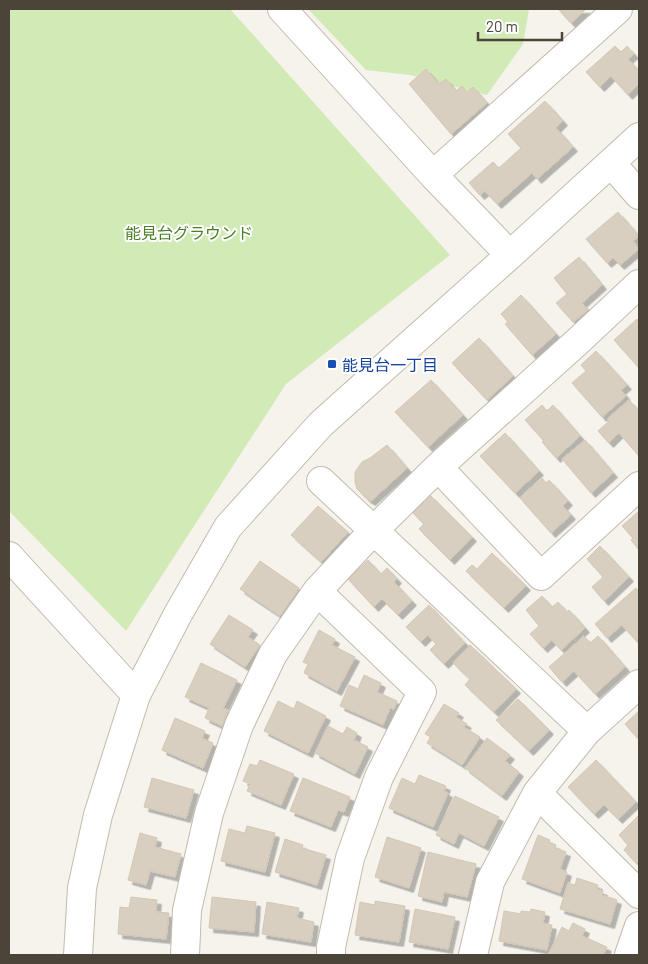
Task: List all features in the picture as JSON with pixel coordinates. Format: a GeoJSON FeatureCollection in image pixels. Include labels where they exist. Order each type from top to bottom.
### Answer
{"type":"FeatureCollection","features":[{"type":"Feature","properties":{"kind":"street"},"geometry":{"type":"LineString","coordinates":[[282,9],[433,175],[510,255]]}},
{"type":"Feature","properties":{"kind":"street"},"geometry":{"type":"LineString","coordinates":[[433,175],[618,9]]}},
{"type":"Feature","properties":{"kind":"street"},"geometry":{"type":"LineString","coordinates":[[78,955],[82,888],[98,815],[136,695],[178,614],[228,527],[321,424],[639,138]]}},
{"type":"Feature","properties":{"kind":"street"},"geometry":{"type":"LineString","coordinates":[[611,163],[639,194]]}},
{"type":"Feature","properties":{"kind":"street"},"geometry":{"type":"LineString","coordinates":[[185,955],[187,910],[209,813],[239,725],[273,654],[317,591],[374,530],[438,467],[639,284]]}},
{"type":"Feature","properties":{"kind":"street"},"geometry":{"type":"LineString","coordinates":[[438,467],[541,576],[639,486]]}},
{"type":"Feature","properties":{"kind":"street"},"geometry":{"type":"LineString","coordinates":[[321,481],[587,731]]}},
{"type":"Feature","properties":{"kind":"street"},"geometry":{"type":"LineString","coordinates":[[9,556],[136,695]]}},
{"type":"Feature","properties":{"kind":"street"},"geometry":{"type":"LineString","coordinates":[[317,591],[422,692],[379,777],[350,858],[331,947],[331,955]]}},
{"type":"Feature","properties":{"kind":"street"},"geometry":{"type":"LineString","coordinates":[[473,955],[490,882],[537,793],[587,731],[639,684]]}},
{"type":"Feature","properties":{"kind":"street"},"geometry":{"type":"LineString","coordinates":[[537,793],[639,894]]}},
{"type":"Feature","properties":{"kind":"street"},"geometry":{"type":"LineString","coordinates":[[629,955],[639,926]]}},
{"type":"Feature","properties":{"kind":"green space","name":"能見台グラウンド"},"geometry":{"type":"Polygon","coordinates":[[[9,9],[230,9],[450,255],[286,384],[126,631],[9,511],[9,9]]]}},
{"type":"Feature","properties":{"kind":"green space"},"geometry":{"type":"Polygon","coordinates":[[[308,9],[529,9],[523,44],[487,95],[410,75],[366,70],[308,9]]]}},
{"type":"Feature","properties":{"kind":"building"},"geometry":{"type":"Polygon","coordinates":[[[558,9],[586,9],[571,23],[558,9]]]}},
{"type":"Feature","properties":{"kind":"building"},"geometry":{"type":"Polygon","coordinates":[[[615,46],[621,52],[627,46],[634,54],[628,59],[639,71],[639,84],[628,95],[611,76],[600,87],[586,72],[615,46]]]}},
{"type":"Feature","properties":{"kind":"building"},"geometry":{"type":"Polygon","coordinates":[[[426,69],[439,84],[446,79],[456,91],[462,86],[467,92],[473,87],[487,103],[451,134],[409,84],[426,69]]]}},
{"type":"Feature","properties":{"kind":"building"},"geometry":{"type":"Polygon","coordinates":[[[545,101],[563,121],[556,128],[573,147],[537,179],[532,173],[497,204],[485,191],[480,195],[469,183],[493,162],[499,168],[521,148],[508,134],[545,101]]]}},
{"type":"Feature","properties":{"kind":"building"},"geometry":{"type":"Polygon","coordinates":[[[618,212],[639,236],[633,241],[639,249],[620,265],[613,258],[607,263],[586,239],[618,212]]]}},
{"type":"Feature","properties":{"kind":"building"},"geometry":{"type":"Polygon","coordinates":[[[579,257],[602,285],[582,303],[588,310],[573,322],[556,303],[567,294],[554,278],[579,257]]]}},
{"type":"Feature","properties":{"kind":"building"},"geometry":{"type":"Polygon","coordinates":[[[521,295],[556,334],[532,355],[505,324],[508,322],[501,314],[521,295]]]}},
{"type":"Feature","properties":{"kind":"building"},"geometry":{"type":"Polygon","coordinates":[[[637,319],[639,322],[639,368],[614,340],[637,319]]]}},
{"type":"Feature","properties":{"kind":"building"},"geometry":{"type":"Polygon","coordinates":[[[479,338],[513,376],[487,400],[452,363],[479,338]]]}},
{"type":"Feature","properties":{"kind":"building"},"geometry":{"type":"Polygon","coordinates":[[[596,351],[627,385],[621,390],[626,396],[602,417],[572,383],[586,371],[581,365],[596,351]]]}},
{"type":"Feature","properties":{"kind":"building"},"geometry":{"type":"Polygon","coordinates":[[[431,380],[463,415],[428,447],[395,412],[431,380]]]}},
{"type":"Feature","properties":{"kind":"building"},"geometry":{"type":"Polygon","coordinates":[[[629,400],[639,411],[638,455],[619,433],[609,443],[598,431],[609,421],[607,419],[629,400]]]}},
{"type":"Feature","properties":{"kind":"building"},"geometry":{"type":"Polygon","coordinates":[[[542,405],[547,411],[553,405],[580,436],[556,458],[525,420],[542,405]]]}},
{"type":"Feature","properties":{"kind":"building"},"geometry":{"type":"Polygon","coordinates":[[[505,433],[539,471],[515,493],[480,456],[505,433]]]}},
{"type":"Feature","properties":{"kind":"building"},"geometry":{"type":"Polygon","coordinates":[[[585,440],[613,473],[591,493],[562,459],[585,440]]]}},
{"type":"Feature","properties":{"kind":"building"},"geometry":{"type":"Polygon","coordinates":[[[387,445],[407,468],[371,501],[357,489],[355,472],[362,462],[387,445]]]}},
{"type":"Feature","properties":{"kind":"building"},"geometry":{"type":"Polygon","coordinates":[[[542,478],[546,483],[549,480],[568,501],[563,506],[571,515],[551,533],[520,498],[542,478]]]}},
{"type":"Feature","properties":{"kind":"building"},"geometry":{"type":"Polygon","coordinates":[[[430,495],[472,537],[450,560],[419,529],[424,524],[413,513],[430,495]]]}},
{"type":"Feature","properties":{"kind":"building"},"geometry":{"type":"Polygon","coordinates":[[[318,506],[348,532],[321,562],[291,535],[318,506]]]}},
{"type":"Feature","properties":{"kind":"building"},"geometry":{"type":"Polygon","coordinates":[[[639,511],[639,550],[631,540],[633,538],[622,526],[639,511]]]}},
{"type":"Feature","properties":{"kind":"building"},"geometry":{"type":"Polygon","coordinates":[[[600,546],[629,577],[604,601],[592,587],[603,577],[587,559],[600,546]]]}},
{"type":"Feature","properties":{"kind":"building"},"geometry":{"type":"Polygon","coordinates":[[[492,553],[526,586],[504,608],[466,571],[472,565],[477,569],[492,553]]]}},
{"type":"Feature","properties":{"kind":"building"},"geometry":{"type":"Polygon","coordinates":[[[368,560],[381,574],[387,568],[397,579],[394,582],[412,601],[398,615],[382,599],[374,607],[348,579],[368,560]]]}},
{"type":"Feature","properties":{"kind":"building"},"geometry":{"type":"Polygon","coordinates":[[[260,561],[299,588],[280,616],[240,589],[260,561]]]}},
{"type":"Feature","properties":{"kind":"building"},"geometry":{"type":"Polygon","coordinates":[[[636,588],[639,592],[639,644],[622,625],[607,638],[595,624],[636,588]]]}},
{"type":"Feature","properties":{"kind":"building"},"geometry":{"type":"Polygon","coordinates":[[[542,596],[552,607],[558,602],[567,612],[569,610],[585,628],[561,650],[552,640],[543,648],[530,634],[539,626],[526,610],[542,596]]]}},
{"type":"Feature","properties":{"kind":"building"},"geometry":{"type":"Polygon","coordinates":[[[429,605],[465,643],[444,664],[430,650],[436,644],[428,635],[421,642],[406,627],[429,605]]]}},
{"type":"Feature","properties":{"kind":"building"},"geometry":{"type":"Polygon","coordinates":[[[229,615],[253,630],[248,637],[260,645],[245,667],[210,644],[229,615]]]}},
{"type":"Feature","properties":{"kind":"building"},"geometry":{"type":"Polygon","coordinates":[[[319,630],[335,639],[332,645],[355,657],[337,691],[304,673],[308,664],[303,662],[319,630]]]}},
{"type":"Feature","properties":{"kind":"building"},"geometry":{"type":"Polygon","coordinates":[[[584,636],[590,643],[598,636],[625,667],[595,694],[574,671],[562,682],[549,667],[584,636]]]}},
{"type":"Feature","properties":{"kind":"building"},"geometry":{"type":"Polygon","coordinates":[[[470,645],[516,689],[494,712],[465,685],[470,679],[453,663],[470,645]]]}},
{"type":"Feature","properties":{"kind":"building"},"geometry":{"type":"Polygon","coordinates":[[[201,663],[237,680],[223,708],[228,710],[222,726],[205,718],[209,708],[185,697],[201,663]]]}},
{"type":"Feature","properties":{"kind":"building"},"geometry":{"type":"Polygon","coordinates":[[[364,675],[381,683],[377,692],[397,701],[394,709],[390,708],[383,725],[340,706],[349,685],[358,689],[364,675]]]}},
{"type":"Feature","properties":{"kind":"building"},"geometry":{"type":"Polygon","coordinates":[[[518,699],[549,730],[529,751],[496,720],[518,699]]]}},
{"type":"Feature","properties":{"kind":"building"},"geometry":{"type":"Polygon","coordinates":[[[278,701],[294,709],[297,701],[326,716],[308,753],[264,731],[278,701]]]}},
{"type":"Feature","properties":{"kind":"building"},"geometry":{"type":"Polygon","coordinates":[[[444,704],[459,713],[456,717],[467,724],[464,727],[480,737],[462,765],[427,743],[431,737],[425,734],[444,704]]]}},
{"type":"Feature","properties":{"kind":"building"},"geometry":{"type":"Polygon","coordinates":[[[639,711],[639,740],[625,724],[639,711]]]}},
{"type":"Feature","properties":{"kind":"building"},"geometry":{"type":"Polygon","coordinates":[[[175,718],[205,731],[202,738],[213,743],[203,768],[162,750],[175,718]]]}},
{"type":"Feature","properties":{"kind":"building"},"geometry":{"type":"Polygon","coordinates":[[[328,726],[343,734],[347,727],[357,733],[354,740],[368,747],[355,774],[315,753],[328,726]]]}},
{"type":"Feature","properties":{"kind":"building"},"geometry":{"type":"Polygon","coordinates":[[[487,738],[510,755],[505,761],[519,772],[502,796],[465,768],[487,738]]]}},
{"type":"Feature","properties":{"kind":"building"},"geometry":{"type":"Polygon","coordinates":[[[260,760],[294,774],[281,805],[247,791],[250,784],[243,781],[250,764],[257,766],[260,760]]]}},
{"type":"Feature","properties":{"kind":"building"},"geometry":{"type":"Polygon","coordinates":[[[596,760],[636,802],[618,819],[604,805],[594,814],[568,787],[596,760]]]}},
{"type":"Feature","properties":{"kind":"building"},"geometry":{"type":"Polygon","coordinates":[[[419,775],[446,786],[444,791],[448,793],[433,827],[389,808],[402,778],[415,784],[419,775]]]}},
{"type":"Feature","properties":{"kind":"building"},"geometry":{"type":"Polygon","coordinates":[[[152,778],[194,790],[186,818],[144,807],[152,778]]]}},
{"type":"Feature","properties":{"kind":"building"},"geometry":{"type":"Polygon","coordinates":[[[303,778],[350,797],[344,812],[338,810],[331,827],[290,811],[303,778]]]}},
{"type":"Feature","properties":{"kind":"building"},"geometry":{"type":"Polygon","coordinates":[[[455,796],[499,817],[484,846],[459,833],[454,844],[436,835],[455,796]]]}},
{"type":"Feature","properties":{"kind":"building"},"geometry":{"type":"Polygon","coordinates":[[[639,815],[639,861],[636,863],[624,850],[628,845],[619,835],[639,815]]]}},
{"type":"Feature","properties":{"kind":"building"},"geometry":{"type":"Polygon","coordinates":[[[247,826],[275,833],[265,872],[221,861],[229,829],[245,833],[247,826]]]}},
{"type":"Feature","properties":{"kind":"building"},"geometry":{"type":"Polygon","coordinates":[[[140,833],[157,838],[155,847],[181,854],[175,877],[150,871],[146,885],[128,880],[140,833]]]}},
{"type":"Feature","properties":{"kind":"building"},"geometry":{"type":"Polygon","coordinates":[[[538,835],[550,840],[549,843],[556,845],[555,848],[566,852],[560,869],[567,872],[560,893],[522,879],[538,835]]]}},
{"type":"Feature","properties":{"kind":"building"},"geometry":{"type":"Polygon","coordinates":[[[387,837],[421,848],[409,888],[375,877],[387,837]]]}},
{"type":"Feature","properties":{"kind":"building"},"geometry":{"type":"Polygon","coordinates":[[[285,839],[303,845],[302,848],[326,855],[317,885],[275,872],[285,839]]]}},
{"type":"Feature","properties":{"kind":"building"},"geometry":{"type":"Polygon","coordinates":[[[428,852],[476,864],[467,897],[444,892],[442,902],[418,896],[428,852]]]}},
{"type":"Feature","properties":{"kind":"building"},"geometry":{"type":"Polygon","coordinates":[[[577,878],[598,885],[597,889],[603,891],[602,895],[617,900],[610,924],[560,909],[568,883],[575,885],[577,878]]]}},
{"type":"Feature","properties":{"kind":"building"},"geometry":{"type":"Polygon","coordinates":[[[131,897],[157,900],[156,912],[169,913],[166,939],[118,934],[120,907],[129,908],[131,897]]]}},
{"type":"Feature","properties":{"kind":"building"},"geometry":{"type":"Polygon","coordinates":[[[212,897],[256,902],[254,932],[209,928],[212,897]]]}},
{"type":"Feature","properties":{"kind":"building"},"geometry":{"type":"Polygon","coordinates":[[[375,901],[405,906],[399,942],[355,935],[360,902],[375,905],[375,901]]]}},
{"type":"Feature","properties":{"kind":"building"},"geometry":{"type":"Polygon","coordinates":[[[267,902],[299,908],[297,918],[314,922],[311,942],[262,934],[267,902]]]}},
{"type":"Feature","properties":{"kind":"building"},"geometry":{"type":"Polygon","coordinates":[[[415,909],[455,917],[448,949],[409,942],[415,909]]]}},
{"type":"Feature","properties":{"kind":"building"},"geometry":{"type":"Polygon","coordinates":[[[531,909],[545,912],[543,923],[552,925],[547,950],[499,941],[504,911],[521,914],[521,911],[530,912],[531,909]]]}},
{"type":"Feature","properties":{"kind":"building"},"geometry":{"type":"Polygon","coordinates":[[[573,923],[585,929],[582,936],[607,947],[603,955],[548,955],[562,927],[569,931],[573,923]]]}},
{"type":"Feature","properties":{"kind":"place","name":"能見台一丁目"},"geometry":{"type":"Point","coordinates":[332,364]}}]}
